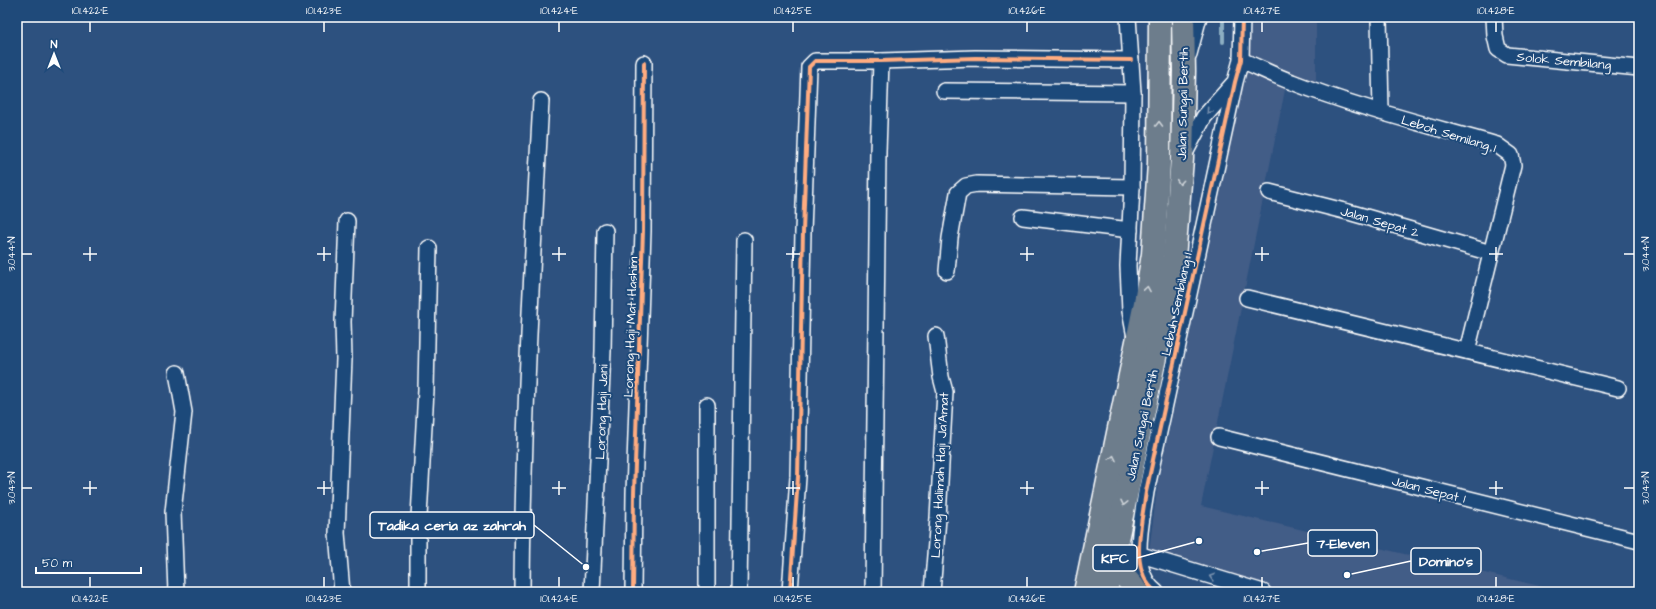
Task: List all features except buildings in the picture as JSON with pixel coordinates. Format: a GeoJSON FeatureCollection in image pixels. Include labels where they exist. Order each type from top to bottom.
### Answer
{"type":"FeatureCollection","features":[{"type":"Feature","properties":{"kind":"main road","name":"Jalan Sungai Bertih"},"geometry":{"type":"LineString","coordinates":[[1106,592],[1104,550],[1136,346],[1153,254],[1159,163],[1160,17]]}},
{"type":"Feature","properties":{"kind":"main road","name":"Jalan Sungai Bertih"},"geometry":{"type":"LineString","coordinates":[[1084,592],[1104,550],[1156,353],[1174,258],[1182,159],[1184,71],[1183,17]]}},
{"type":"Feature","properties":{"kind":"main road"},"geometry":{"type":"LineString","coordinates":[[1067,592],[1104,550],[1118,565],[1128,582],[1139,592]]}},
{"type":"Feature","properties":{"kind":"street"},"geometry":{"type":"LineString","coordinates":[[1128,17],[1133,93],[1132,187],[1128,266],[1130,311],[1136,346]]}},
{"type":"Feature","properties":{"kind":"street"},"geometry":{"type":"LineString","coordinates":[[1150,17],[1160,70]]}},
{"type":"Feature","properties":{"kind":"street"},"geometry":{"type":"LineString","coordinates":[[1184,71],[1199,17]]}},
{"type":"Feature","properties":{"kind":"street","name":"Lebuh Sembilang 1"},"geometry":{"type":"LineString","coordinates":[[1156,592],[1144,578],[1138,554],[1146,492],[1241,60],[1242,17]]}},
{"type":"Feature","properties":{"kind":"street"},"geometry":{"type":"LineString","coordinates":[[1379,17],[1381,112]]}},
{"type":"Feature","properties":{"kind":"street","name":"Solok Sembilang"},"geometry":{"type":"LineString","coordinates":[[1494,17],[1495,36],[1498,49],[1507,55],[1639,68]]}},
{"type":"Feature","properties":{"kind":"street"},"geometry":{"type":"LineString","coordinates":[[790,592],[798,477],[803,232],[809,67],[814,61],[881,62],[975,58],[1131,60]]}},
{"type":"Feature","properties":{"kind":"street","name":"Leboh Semilang 1"},"geometry":{"type":"LineString","coordinates":[[1241,60],[1291,82],[1381,112],[1497,145],[1511,155],[1513,165],[1467,351]]}},
{"type":"Feature","properties":{"kind":"street"},"geometry":{"type":"LineString","coordinates":[[873,592],[878,152],[881,62]]}},
{"type":"Feature","properties":{"kind":"street","name":"Lorong Haji Mat Hashim"},"geometry":{"type":"LineString","coordinates":[[633,592],[634,493],[643,231],[644,63]]}},
{"type":"Feature","properties":{"kind":"street"},"geometry":{"type":"LineString","coordinates":[[1182,159],[1204,117],[1235,82]]}},
{"type":"Feature","properties":{"kind":"street"},"geometry":{"type":"LineString","coordinates":[[944,91],[1133,93]]}},
{"type":"Feature","properties":{"kind":"street"},"geometry":{"type":"LineString","coordinates":[[522,592],[522,524],[541,101]]}},
{"type":"Feature","properties":{"kind":"street"},"geometry":{"type":"LineString","coordinates":[[947,271],[950,238],[958,193],[966,186],[977,184],[1132,187]]}},
{"type":"Feature","properties":{"kind":"street","name":"Jalan Sepat 2"},"geometry":{"type":"LineString","coordinates":[[1269,192],[1352,213],[1491,253]]}},
{"type":"Feature","properties":{"kind":"street"},"geometry":{"type":"LineString","coordinates":[[1023,217],[1130,230]]}},
{"type":"Feature","properties":{"kind":"street"},"geometry":{"type":"LineString","coordinates":[[342,592],[337,533],[344,359],[343,322],[347,221]]}},
{"type":"Feature","properties":{"kind":"street","name":"Lorong Haji Jani"},"geometry":{"type":"LineString","coordinates":[[592,592],[603,350],[605,231]]}},
{"type":"Feature","properties":{"kind":"street"},"geometry":{"type":"LineString","coordinates":[[739,592],[744,240]]}},
{"type":"Feature","properties":{"kind":"street"},"geometry":{"type":"LineString","coordinates":[[418,592],[418,535],[426,390],[429,248]]}},
{"type":"Feature","properties":{"kind":"street"},"geometry":{"type":"LineString","coordinates":[[1247,298],[1618,388]]}},
{"type":"Feature","properties":{"kind":"street","name":"Lorong Halimah Haji Ja'Amat"},"geometry":{"type":"LineString","coordinates":[[932,592],[945,392],[941,377],[936,336]]}},
{"type":"Feature","properties":{"kind":"street"},"geometry":{"type":"LineString","coordinates":[[176,592],[173,512],[184,412],[177,373]]}},
{"type":"Feature","properties":{"kind":"street"},"geometry":{"type":"LineString","coordinates":[[707,405],[707,592]]}},
{"type":"Feature","properties":{"kind":"street","name":"Jalan Sepat 1"},"geometry":{"type":"LineString","coordinates":[[1219,437],[1639,541]]}},
{"type":"Feature","properties":{"kind":"street"},"geometry":{"type":"LineString","coordinates":[[1138,554],[1263,592]]}},
{"type":"Feature","properties":{"kind":"shaded area"},"geometry":{"type":"Polygon","coordinates":[[[1251,17],[1316,17],[1316,85],[1288,75],[1201,506],[1565,592],[1284,592],[1149,552],[1158,482],[1250,54],[1251,17]]]}},
{"type":"Feature","properties":{"kind":"waterway"},"geometry":{"type":"LineString","coordinates":[[1223,17],[1223,42]]}},
{"type":"Feature","properties":{"kind":"cycle path"},"geometry":{"type":"LineString","coordinates":[[1156,592],[1147,583],[1142,572],[1139,559],[1142,517],[1146,492],[1241,60],[1242,17]]}},
{"type":"Feature","properties":{"kind":"cycle path"},"geometry":{"type":"LineString","coordinates":[[790,592],[798,477],[803,232],[809,67],[815,61],[881,61],[975,58],[1131,60]]}},
{"type":"Feature","properties":{"kind":"cycle path"},"geometry":{"type":"LineString","coordinates":[[633,592],[634,493],[643,231],[644,63]]}},
{"type":"Feature","properties":{"kind":"place","name":"KFC"},"geometry":{"type":"Point","coordinates":[1199,541]}},
{"type":"Feature","properties":{"kind":"place","name":"7-Eleven"},"geometry":{"type":"Point","coordinates":[1257,552]}},
{"type":"Feature","properties":{"kind":"place","name":"Tadika ceria az zahrah"},"geometry":{"type":"Point","coordinates":[586,567]}},
{"type":"Feature","properties":{"kind":"place","name":"Domino's"},"geometry":{"type":"Point","coordinates":[1347,575]}}]}
